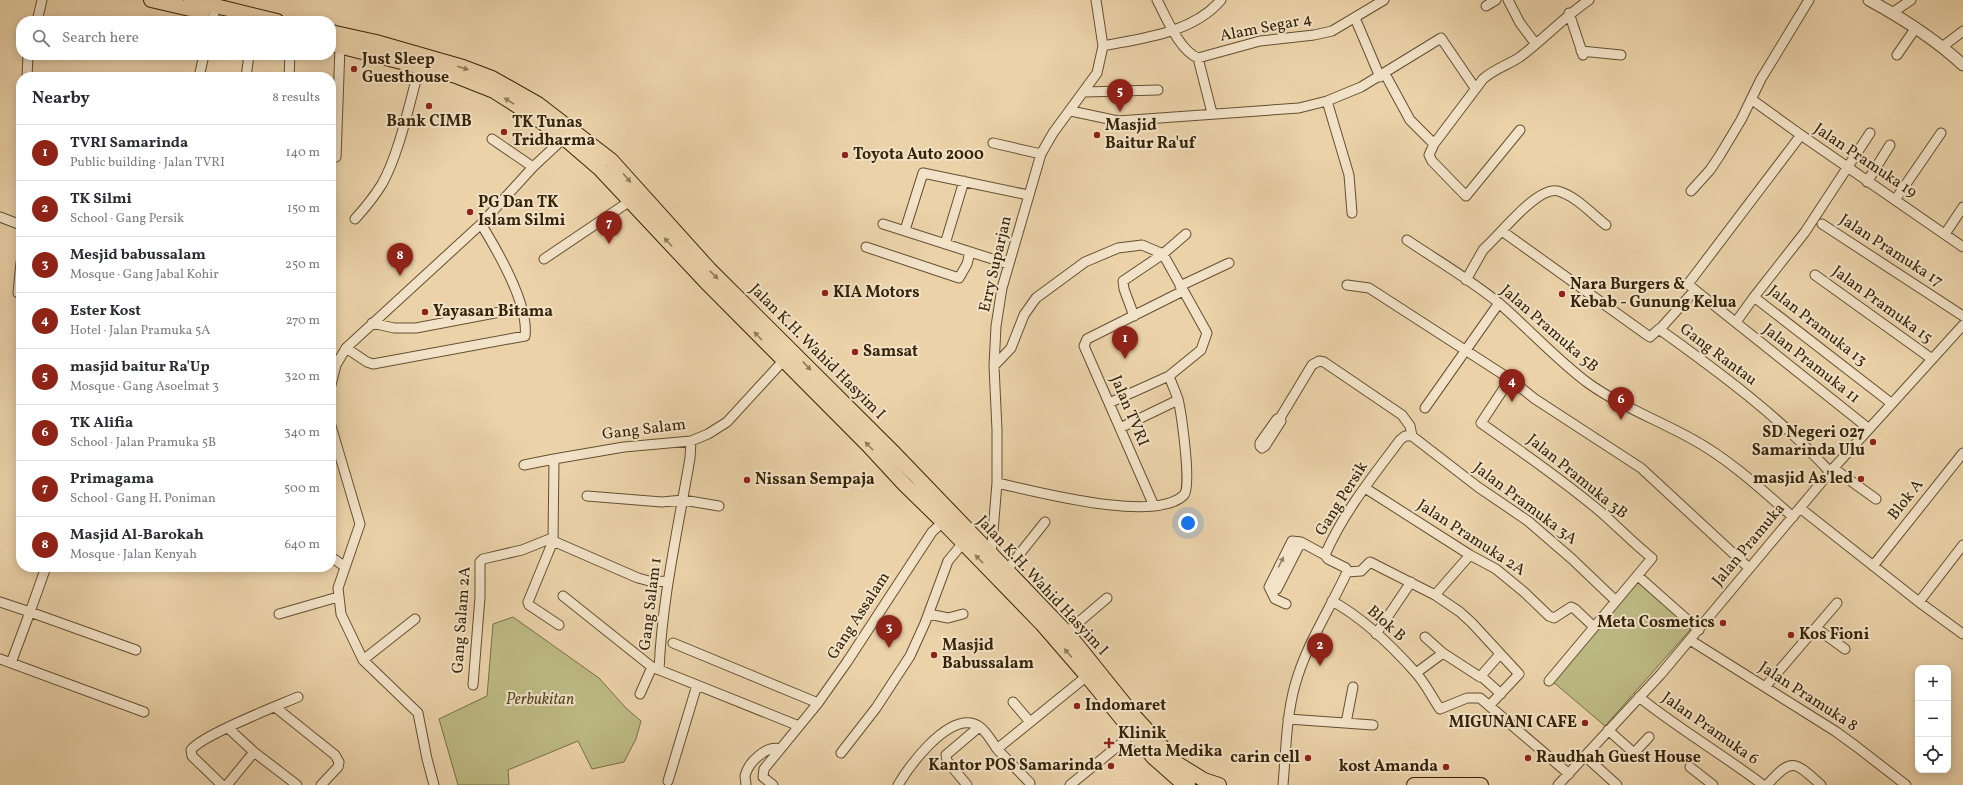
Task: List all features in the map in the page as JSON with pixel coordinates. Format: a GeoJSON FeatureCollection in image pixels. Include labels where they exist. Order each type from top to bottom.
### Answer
{"type":"FeatureCollection","features":[{"type":"Feature","properties":{"kind":"main road"},"geometry":{"type":"LineString","coordinates":[[151,0],[206,16]]}},
{"type":"Feature","properties":{"kind":"main road"},"geometry":{"type":"LineString","coordinates":[[190,0],[256,16]]}},
{"type":"Feature","properties":{"kind":"main road","name":"Jalan K.H. Wahid Hasyim I"},"geometry":{"type":"LineString","coordinates":[[336,37],[344,44],[463,67],[492,78],[538,104],[611,160],[710,270],[891,459],[905,485],[1042,624],[1087,676],[1153,757],[1188,785]]}},
{"type":"Feature","properties":{"kind":"main road","name":"Jalan K.H. Wahid Hasyim I"},"geometry":{"type":"LineString","coordinates":[[374,49],[420,66],[456,76],[494,91],[564,138],[600,169],[783,361],[891,459],[1006,571],[1066,633],[1135,717],[1178,764],[1197,777],[1219,785]]}},
{"type":"Feature","properties":{"kind":"main road"},"geometry":{"type":"LineString","coordinates":[[600,169],[611,160]]}},
{"type":"Feature","properties":{"kind":"main road"},"geometry":{"type":"LineString","coordinates":[[1414,785],[1481,785]]}},
{"type":"Feature","properties":{"kind":"street"},"geometry":{"type":"LineString","coordinates":[[38,16],[42,0]]}},
{"type":"Feature","properties":{"kind":"street","name":"Erry Suparjan"},"geometry":{"type":"LineString","coordinates":[[991,556],[997,483],[994,366],[997,319],[1002,288],[1041,154],[1053,133],[1085,92],[1097,73],[1102,46],[1096,0]]}},
{"type":"Feature","properties":{"kind":"street"},"geometry":{"type":"LineString","coordinates":[[1157,0],[1172,30],[1196,57],[1212,113]]}},
{"type":"Feature","properties":{"kind":"street"},"geometry":{"type":"LineString","coordinates":[[1102,46],[1172,30],[1193,22],[1213,9],[1221,0]]}},
{"type":"Feature","properties":{"kind":"street","name":"Alam Segar 4"},"geometry":{"type":"LineString","coordinates":[[1196,57],[1260,41],[1314,35],[1332,31],[1384,0]]}},
{"type":"Feature","properties":{"kind":"street"},"geometry":{"type":"LineString","coordinates":[[1486,6],[1496,0]]}},
{"type":"Feature","properties":{"kind":"street"},"geometry":{"type":"LineString","coordinates":[[1508,0],[1520,23],[1535,43]]}},
{"type":"Feature","properties":{"kind":"street"},"geometry":{"type":"LineString","coordinates":[[1520,130],[1466,196],[1432,161],[1429,155],[1434,144],[1475,88],[1490,73],[1520,57],[1572,7],[1589,0]]}},
{"type":"Feature","properties":{"kind":"street"},"geometry":{"type":"LineString","coordinates":[[1691,191],[1710,170],[1720,155],[1752,99],[1761,79],[1809,0]]}},
{"type":"Feature","properties":{"kind":"street"},"geometry":{"type":"LineString","coordinates":[[1869,0],[1915,28],[1942,47],[1963,65]]}},
{"type":"Feature","properties":{"kind":"street"},"geometry":{"type":"LineString","coordinates":[[1892,13],[1911,0]]}},
{"type":"Feature","properties":{"kind":"street"},"geometry":{"type":"LineString","coordinates":[[1572,7],[1582,53],[1621,55]]}},
{"type":"Feature","properties":{"kind":"street"},"geometry":{"type":"LineString","coordinates":[[1355,18],[1383,75],[1410,120],[1434,144]]}},
{"type":"Feature","properties":{"kind":"street"},"geometry":{"type":"LineString","coordinates":[[1897,55],[1915,28]]}},
{"type":"Feature","properties":{"kind":"street"},"geometry":{"type":"LineString","coordinates":[[1942,47],[1963,31]]}},
{"type":"Feature","properties":{"kind":"street"},"geometry":{"type":"LineString","coordinates":[[1071,111],[1118,121],[1212,113],[1287,110],[1327,100],[1362,87],[1441,38],[1475,88]]}},
{"type":"Feature","properties":{"kind":"street"},"geometry":{"type":"LineString","coordinates":[[336,157],[344,44]]}},
{"type":"Feature","properties":{"kind":"street"},"geometry":{"type":"LineString","coordinates":[[27,72],[28,60]]}},
{"type":"Feature","properties":{"kind":"street"},"geometry":{"type":"LineString","coordinates":[[200,72],[203,60]]}},
{"type":"Feature","properties":{"kind":"street"},"geometry":{"type":"LineString","coordinates":[[247,72],[248,60]]}},
{"type":"Feature","properties":{"kind":"street"},"geometry":{"type":"LineString","coordinates":[[289,72],[290,60]]}},
{"type":"Feature","properties":{"kind":"street"},"geometry":{"type":"LineString","coordinates":[[355,219],[371,200],[382,183],[395,151],[420,66]]}},
{"type":"Feature","properties":{"kind":"street"},"geometry":{"type":"LineString","coordinates":[[1085,92],[1158,90]]}},
{"type":"Feature","properties":{"kind":"street","name":"Jalan Pramuka 19"},"geometry":{"type":"LineString","coordinates":[[1752,99],[1800,136],[1963,247]]}},
{"type":"Feature","properties":{"kind":"street"},"geometry":{"type":"LineString","coordinates":[[1327,100],[1349,175],[1352,213]]}},
{"type":"Feature","properties":{"kind":"street","name":"Jalan Pramuka 13"},"geometry":{"type":"LineString","coordinates":[[1870,133],[1805,232],[1754,297],[1891,403]]}},
{"type":"Feature","properties":{"kind":"street"},"geometry":{"type":"LineString","coordinates":[[1895,200],[1941,133]]}},
{"type":"Feature","properties":{"kind":"street"},"geometry":{"type":"LineString","coordinates":[[1660,329],[1800,136]]}},
{"type":"Feature","properties":{"kind":"street"},"geometry":{"type":"LineString","coordinates":[[336,366],[346,348],[481,224],[533,167],[564,138]]}},
{"type":"Feature","properties":{"kind":"street"},"geometry":{"type":"LineString","coordinates":[[492,139],[533,167]]}},
{"type":"Feature","properties":{"kind":"street"},"geometry":{"type":"LineString","coordinates":[[992,143],[1041,154]]}},
{"type":"Feature","properties":{"kind":"street"},"geometry":{"type":"LineString","coordinates":[[1867,182],[1890,145]]}},
{"type":"Feature","properties":{"kind":"street"},"geometry":{"type":"LineString","coordinates":[[905,230],[923,173],[1028,195]]}},
{"type":"Feature","properties":{"kind":"street"},"geometry":{"type":"LineString","coordinates":[[945,244],[964,181]]}},
{"type":"Feature","properties":{"kind":"street"},"geometry":{"type":"LineString","coordinates":[[1466,280],[1483,250],[1532,200],[1542,194],[1555,190],[1568,195],[1606,225]]}},
{"type":"Feature","properties":{"kind":"street"},"geometry":{"type":"LineString","coordinates":[[544,259],[630,201]]}},
{"type":"Feature","properties":{"kind":"street"},"geometry":{"type":"LineString","coordinates":[[1945,234],[1963,207]]}},
{"type":"Feature","properties":{"kind":"street"},"geometry":{"type":"LineString","coordinates":[[0,217],[16,224]]}},
{"type":"Feature","properties":{"kind":"street"},"geometry":{"type":"LineString","coordinates":[[346,348],[367,362],[373,364],[521,338],[525,336],[521,308],[496,249],[481,224]]}},
{"type":"Feature","properties":{"kind":"street"},"geometry":{"type":"LineString","coordinates":[[883,224],[1008,264]]}},
{"type":"Feature","properties":{"kind":"street","name":"Jalan Pramuka 17"},"geometry":{"type":"LineString","coordinates":[[1822,224],[1963,316]]}},
{"type":"Feature","properties":{"kind":"street","name":"Gang Rantau"},"geometry":{"type":"LineString","coordinates":[[1502,231],[1647,336],[1650,336],[1660,329],[1693,352],[1736,386],[1832,470],[1876,499]]}},
{"type":"Feature","properties":{"kind":"street"},"geometry":{"type":"LineString","coordinates":[[1134,316],[1124,289],[1124,281],[1163,254],[1186,234]]}},
{"type":"Feature","properties":{"kind":"street","name":"Jalan Pramuka 5B"},"geometry":{"type":"LineString","coordinates":[[1407,240],[1499,303],[1548,351],[1589,383],[1617,401],[1690,437],[1713,452],[1754,483],[1793,517]]}},
{"type":"Feature","properties":{"kind":"street"},"geometry":{"type":"LineString","coordinates":[[994,366],[1011,348],[1024,315],[1036,298],[1085,262],[1118,248],[1142,245],[1163,254],[1171,266],[1206,333],[1205,342],[1201,350],[1169,376],[1109,403]]}},
{"type":"Feature","properties":{"kind":"street"},"geometry":{"type":"LineString","coordinates":[[866,247],[959,278],[967,264],[970,252]]}},
{"type":"Feature","properties":{"kind":"street","name":"Jalan TVRI"},"geometry":{"type":"LineString","coordinates":[[1154,506],[1084,346],[1087,339],[1134,316],[1229,263]]}},
{"type":"Feature","properties":{"kind":"street","name":"Jalan Pramuka 15"},"geometry":{"type":"LineString","coordinates":[[1814,275],[1932,360]]}},
{"type":"Feature","properties":{"kind":"street"},"geometry":{"type":"LineString","coordinates":[[1347,285],[1369,288],[1464,351],[1510,379],[1535,400],[1641,468],[1749,568]]}},
{"type":"Feature","properties":{"kind":"street","name":"Jalan Pramuka 11"},"geometry":{"type":"LineString","coordinates":[[1691,287],[1868,428]]}},
{"type":"Feature","properties":{"kind":"street"},"geometry":{"type":"LineString","coordinates":[[1736,322],[1754,297]]}},
{"type":"Feature","properties":{"kind":"street"},"geometry":{"type":"LineString","coordinates":[[1425,408],[1499,303]]}},
{"type":"Feature","properties":{"kind":"street"},"geometry":{"type":"LineString","coordinates":[[372,323],[394,328],[416,328],[521,308]]}},
{"type":"Feature","properties":{"kind":"street","name":"Jalan Pramuka"},"geometry":{"type":"LineString","coordinates":[[1558,785],[1699,630],[1749,568],[1868,428],[1963,325]]}},
{"type":"Feature","properties":{"kind":"street","name":"Gang Salam"},"geometry":{"type":"LineString","coordinates":[[524,465],[572,454],[631,446],[691,441],[720,428],[727,422],[783,361]]}},
{"type":"Feature","properties":{"kind":"street"},"geometry":{"type":"LineString","coordinates":[[1280,418],[1312,365],[1320,361],[1324,362],[1402,415],[1410,426],[1412,436]]}},
{"type":"Feature","properties":{"kind":"street"},"geometry":{"type":"LineString","coordinates":[[997,483],[1058,497],[1124,506],[1154,506],[1174,501],[1187,490],[1183,436],[1178,400],[1169,376]]}},
{"type":"Feature","properties":{"kind":"street","name":"Jalan Pramuka 3B"},"geometry":{"type":"LineString","coordinates":[[1510,379],[1481,423],[1549,470],[1603,514],[1634,544],[1652,558],[1638,576]]}},
{"type":"Feature","properties":{"kind":"street"},"geometry":{"type":"LineString","coordinates":[[1120,428],[1178,400]]}},
{"type":"Feature","properties":{"kind":"street","name":"Gang Persik"},"geometry":{"type":"LineString","coordinates":[[1347,572],[1346,568],[1328,559],[1325,555],[1348,513],[1400,440],[1405,436],[1412,436]]}},
{"type":"Feature","properties":{"kind":"street","name":"Jalan Pramuka 3A"},"geometry":{"type":"LineString","coordinates":[[1412,436],[1478,487],[1528,521],[1616,600]]}},
{"type":"Feature","properties":{"kind":"street","name":"Gang Salam 1"},"geometry":{"type":"LineString","coordinates":[[691,441],[690,458],[683,500],[667,581],[655,668],[799,726]]}},
{"type":"Feature","properties":{"kind":"street"},"geometry":{"type":"LineString","coordinates":[[336,443],[360,524],[344,566],[338,588],[341,614],[363,660],[418,713],[434,785]]}},
{"type":"Feature","properties":{"kind":"street","name":"Blok A"},"geometry":{"type":"LineString","coordinates":[[1873,566],[1963,453]]}},
{"type":"Feature","properties":{"kind":"street"},"geometry":{"type":"LineString","coordinates":[[554,459],[552,540],[528,602],[530,605],[559,625]]}},
{"type":"Feature","properties":{"kind":"street","name":"Jalan Pramuka 2A"},"geometry":{"type":"LineString","coordinates":[[1365,488],[1470,555],[1496,569],[1550,616],[1554,618],[1559,616],[1571,607],[1593,626]]}},
{"type":"Feature","properties":{"kind":"street"},"geometry":{"type":"LineString","coordinates":[[587,496],[662,502],[683,500],[719,506]]}},
{"type":"Feature","properties":{"kind":"street"},"geometry":{"type":"LineString","coordinates":[[1800,508],[1919,602],[1963,634]]}},
{"type":"Feature","properties":{"kind":"street","name":"Gang Assalam"},"geometry":{"type":"LineString","coordinates":[[773,785],[763,777],[762,774],[780,748],[818,703],[847,662],[932,532],[943,522]]}},
{"type":"Feature","properties":{"kind":"street"},"geometry":{"type":"LineString","coordinates":[[1006,571],[1045,522]]}},
{"type":"Feature","properties":{"kind":"street"},"geometry":{"type":"LineString","coordinates":[[552,540],[642,580],[653,582],[667,581]]}},
{"type":"Feature","properties":{"kind":"street","name":"Gang Salam 2A"},"geometry":{"type":"LineString","coordinates":[[473,685],[480,597],[480,562],[483,559],[522,550],[552,540]]}},
{"type":"Feature","properties":{"kind":"street"},"geometry":{"type":"LineString","coordinates":[[1286,604],[1272,596],[1272,590],[1269,587],[1292,541],[1301,542],[1325,555]]}},
{"type":"Feature","properties":{"kind":"street"},"geometry":{"type":"LineString","coordinates":[[841,753],[876,708],[910,656],[929,614],[948,561],[963,543]]}},
{"type":"Feature","properties":{"kind":"street"},"geometry":{"type":"LineString","coordinates":[[1919,602],[1963,545]]}},
{"type":"Feature","properties":{"kind":"street"},"geometry":{"type":"LineString","coordinates":[[1435,595],[1470,555]]}},
{"type":"Feature","properties":{"kind":"street"},"geometry":{"type":"LineString","coordinates":[[336,560],[344,566]]}},
{"type":"Feature","properties":{"kind":"street"},"geometry":{"type":"LineString","coordinates":[[1283,785],[1288,719],[1298,678],[1307,654],[1347,572],[1361,571],[1370,562],[1435,595],[1472,623],[1519,674],[1489,706],[1569,774]]}},
{"type":"Feature","properties":{"kind":"street"},"geometry":{"type":"LineString","coordinates":[[11,663],[44,572]]}},
{"type":"Feature","properties":{"kind":"street"},"geometry":{"type":"LineString","coordinates":[[1549,681],[1593,626],[1638,576],[1699,630]]}},
{"type":"Feature","properties":{"kind":"street"},"geometry":{"type":"LineString","coordinates":[[1376,634],[1411,582]]}},
{"type":"Feature","properties":{"kind":"street"},"geometry":{"type":"LineString","coordinates":[[563,596],[655,668],[640,694]]}},
{"type":"Feature","properties":{"kind":"street"},"geometry":{"type":"LineString","coordinates":[[279,614],[338,597]]}},
{"type":"Feature","properties":{"kind":"street"},"geometry":{"type":"LineString","coordinates":[[1066,633],[1107,598]]}},
{"type":"Feature","properties":{"kind":"street","name":"Blok B"},"geometry":{"type":"LineString","coordinates":[[1332,601],[1347,610],[1376,634],[1416,673],[1440,709],[1467,698],[1480,698],[1489,706]]}},
{"type":"Feature","properties":{"kind":"street"},"geometry":{"type":"LineString","coordinates":[[0,602],[136,650]]}},
{"type":"Feature","properties":{"kind":"street"},"geometry":{"type":"LineString","coordinates":[[1765,687],[1837,603]]}},
{"type":"Feature","properties":{"kind":"street"},"geometry":{"type":"LineString","coordinates":[[929,614],[948,618],[963,614]]}},
{"type":"Feature","properties":{"kind":"street"},"geometry":{"type":"LineString","coordinates":[[363,660],[415,619]]}},
{"type":"Feature","properties":{"kind":"street"},"geometry":{"type":"LineString","coordinates":[[1816,628],[1845,649]]}},
{"type":"Feature","properties":{"kind":"street"},"geometry":{"type":"LineString","coordinates":[[1425,637],[1443,653],[1480,677],[1481,676],[1501,694]]}},
{"type":"Feature","properties":{"kind":"street","name":"Jalan Pramuka 8"},"geometry":{"type":"LineString","coordinates":[[1690,640],[1858,746],[1906,785]]}},
{"type":"Feature","properties":{"kind":"street"},"geometry":{"type":"LineString","coordinates":[[673,643],[818,703]]}},
{"type":"Feature","properties":{"kind":"street"},"geometry":{"type":"LineString","coordinates":[[1416,673],[1443,653]]}},
{"type":"Feature","properties":{"kind":"street"},"geometry":{"type":"LineString","coordinates":[[1481,676],[1500,654]]}},
{"type":"Feature","properties":{"kind":"street"},"geometry":{"type":"LineString","coordinates":[[0,659],[144,712]]}},
{"type":"Feature","properties":{"kind":"street"},"geometry":{"type":"LineString","coordinates":[[997,749],[1087,676]]}},
{"type":"Feature","properties":{"kind":"street"},"geometry":{"type":"LineString","coordinates":[[668,781],[697,685]]}},
{"type":"Feature","properties":{"kind":"street"},"geometry":{"type":"LineString","coordinates":[[1346,723],[1352,687]]}},
{"type":"Feature","properties":{"kind":"street"},"geometry":{"type":"LineString","coordinates":[[222,785],[194,759],[192,750],[196,745],[228,728],[298,697]]}},
{"type":"Feature","properties":{"kind":"street","name":"Jalan Pramuka 6"},"geometry":{"type":"LineString","coordinates":[[1639,697],[1681,730],[1726,757],[1763,785]]}},
{"type":"Feature","properties":{"kind":"street"},"geometry":{"type":"LineString","coordinates":[[1013,702],[1030,722]]}},
{"type":"Feature","properties":{"kind":"street"},"geometry":{"type":"LineString","coordinates":[[275,707],[338,759],[338,767],[321,785]]}},
{"type":"Feature","properties":{"kind":"street"},"geometry":{"type":"LineString","coordinates":[[1288,719],[1373,724]]}},
{"type":"Feature","properties":{"kind":"street"},"geometry":{"type":"LineString","coordinates":[[898,785],[913,761],[926,746],[953,727],[963,723],[972,723],[984,730],[997,749],[1030,783]]}},
{"type":"Feature","properties":{"kind":"street"},"geometry":{"type":"LineString","coordinates":[[967,785],[947,761],[946,755],[979,727]]}},
{"type":"Feature","properties":{"kind":"street"},"geometry":{"type":"LineString","coordinates":[[228,728],[254,752],[297,785]]}},
{"type":"Feature","properties":{"kind":"street"},"geometry":{"type":"LineString","coordinates":[[1608,730],[1634,753],[1649,737]]}},
{"type":"Feature","properties":{"kind":"street"},"geometry":{"type":"LineString","coordinates":[[1070,785],[1134,733]]}},
{"type":"Feature","properties":{"kind":"street"},"geometry":{"type":"LineString","coordinates":[[746,785],[745,776],[749,766],[769,749],[780,748]]}},
{"type":"Feature","properties":{"kind":"street"},"geometry":{"type":"LineString","coordinates":[[227,785],[254,752]]}},
{"type":"Feature","properties":{"kind":"street"},"geometry":{"type":"LineString","coordinates":[[1585,756],[1618,785]]}},
{"type":"Feature","properties":{"kind":"street"},"geometry":{"type":"LineString","coordinates":[[1767,785],[1784,767],[1790,765],[1796,765],[1803,769],[1820,785]]}},
{"type":"Feature","properties":{"kind":"street"},"geometry":{"type":"LineString","coordinates":[[1690,767],[1713,785]]}},
{"type":"Feature","properties":{"kind":"green space"},"geometry":{"type":"Polygon","coordinates":[[[1641,579],[1697,622],[1605,726],[1552,681],[1641,579]]]}},
{"type":"Feature","properties":{"kind":"green space","name":"Perbukitan"},"geometry":{"type":"Polygon","coordinates":[[[513,617],[599,678],[626,708],[641,721],[636,739],[624,762],[592,769],[578,741],[508,770],[509,785],[458,785],[439,719],[487,696],[493,624],[513,617]]]}},
{"type":"Feature","properties":{"kind":"place","name":"Just Sleep Guesthouse"},"geometry":{"type":"Point","coordinates":[354,69]}},
{"type":"Feature","properties":{"kind":"place","name":"Bank CIMB"},"geometry":{"type":"Point","coordinates":[429,106]}},
{"type":"Feature","properties":{"kind":"place","name":"masjid baitur Ra'Up"},"geometry":{"type":"Point","coordinates":[1120,112]}},
{"type":"Feature","properties":{"kind":"place","name":"TK Tunas Tridharma"},"geometry":{"type":"Point","coordinates":[504,132]}},
{"type":"Feature","properties":{"kind":"place","name":"Masjid Baitur Ra'uf"},"geometry":{"type":"Point","coordinates":[1097,135]}},
{"type":"Feature","properties":{"kind":"place","name":"Toyota Auto 2000"},"geometry":{"type":"Point","coordinates":[845,155]}},
{"type":"Feature","properties":{"kind":"place","name":"PG Dan TK Islam Silmi"},"geometry":{"type":"Point","coordinates":[470,212]}},
{"type":"Feature","properties":{"kind":"place","name":"Primagama"},"geometry":{"type":"Point","coordinates":[609,244]}},
{"type":"Feature","properties":{"kind":"place","name":"Masjid Al-Barokah"},"geometry":{"type":"Point","coordinates":[400,276]}},
{"type":"Feature","properties":{"kind":"place","name":"KIA Motors"},"geometry":{"type":"Point","coordinates":[825,293]}},
{"type":"Feature","properties":{"kind":"place","name":"Nara Burgers & Kebab - Gunung Kelua"},"geometry":{"type":"Point","coordinates":[1562,294]}},
{"type":"Feature","properties":{"kind":"place","name":"Yayasan Bitama"},"geometry":{"type":"Point","coordinates":[425,312]}},
{"type":"Feature","properties":{"kind":"place","name":"Samsat"},"geometry":{"type":"Point","coordinates":[855,352]}},
{"type":"Feature","properties":{"kind":"place","name":"TVRI Samarinda"},"geometry":{"type":"Point","coordinates":[1125,359]}},
{"type":"Feature","properties":{"kind":"place","name":"Ester Kost"},"geometry":{"type":"Point","coordinates":[1512,402]}},
{"type":"Feature","properties":{"kind":"place","name":"TK Alifia"},"geometry":{"type":"Point","coordinates":[1621,420]}},
{"type":"Feature","properties":{"kind":"place","name":"SD Negeri 027 Samarinda Ulu"},"geometry":{"type":"Point","coordinates":[1873,442]}},
{"type":"Feature","properties":{"kind":"place","name":"masjid As'led"},"geometry":{"type":"Point","coordinates":[1861,479]}},
{"type":"Feature","properties":{"kind":"place","name":"Nissan Sempaja"},"geometry":{"type":"Point","coordinates":[747,480]}},
{"type":"Feature","properties":{"kind":"place","name":"Meta Cosmetics"},"geometry":{"type":"Point","coordinates":[1723,623]}},
{"type":"Feature","properties":{"kind":"place","name":"Kos Fioni"},"geometry":{"type":"Point","coordinates":[1791,635]}},
{"type":"Feature","properties":{"kind":"place","name":"Mesjid babussalam"},"geometry":{"type":"Point","coordinates":[889,648]}},
{"type":"Feature","properties":{"kind":"place","name":"Masjid Babussalam"},"geometry":{"type":"Point","coordinates":[934,655]}},
{"type":"Feature","properties":{"kind":"place","name":"TK Silmi"},"geometry":{"type":"Point","coordinates":[1320,666]}},
{"type":"Feature","properties":{"kind":"place","name":"Indomaret"},"geometry":{"type":"Point","coordinates":[1077,706]}},
{"type":"Feature","properties":{"kind":"place","name":"MIGUNANI CAFE"},"geometry":{"type":"Point","coordinates":[1585,723]}},
{"type":"Feature","properties":{"kind":"place","name":"Klinik Metta Medika"},"geometry":{"type":"Point","coordinates":[1109,743]}},
{"type":"Feature","properties":{"kind":"place","name":"carin cell"},"geometry":{"type":"Point","coordinates":[1308,758]}},
{"type":"Feature","properties":{"kind":"place","name":"Raudhah Guest House"},"geometry":{"type":"Point","coordinates":[1528,758]}},
{"type":"Feature","properties":{"kind":"place","name":"Kantor POS Samarinda"},"geometry":{"type":"Point","coordinates":[1111,766]}},
{"type":"Feature","properties":{"kind":"place","name":"kost Amanda"},"geometry":{"type":"Point","coordinates":[1446,767]}}]}
